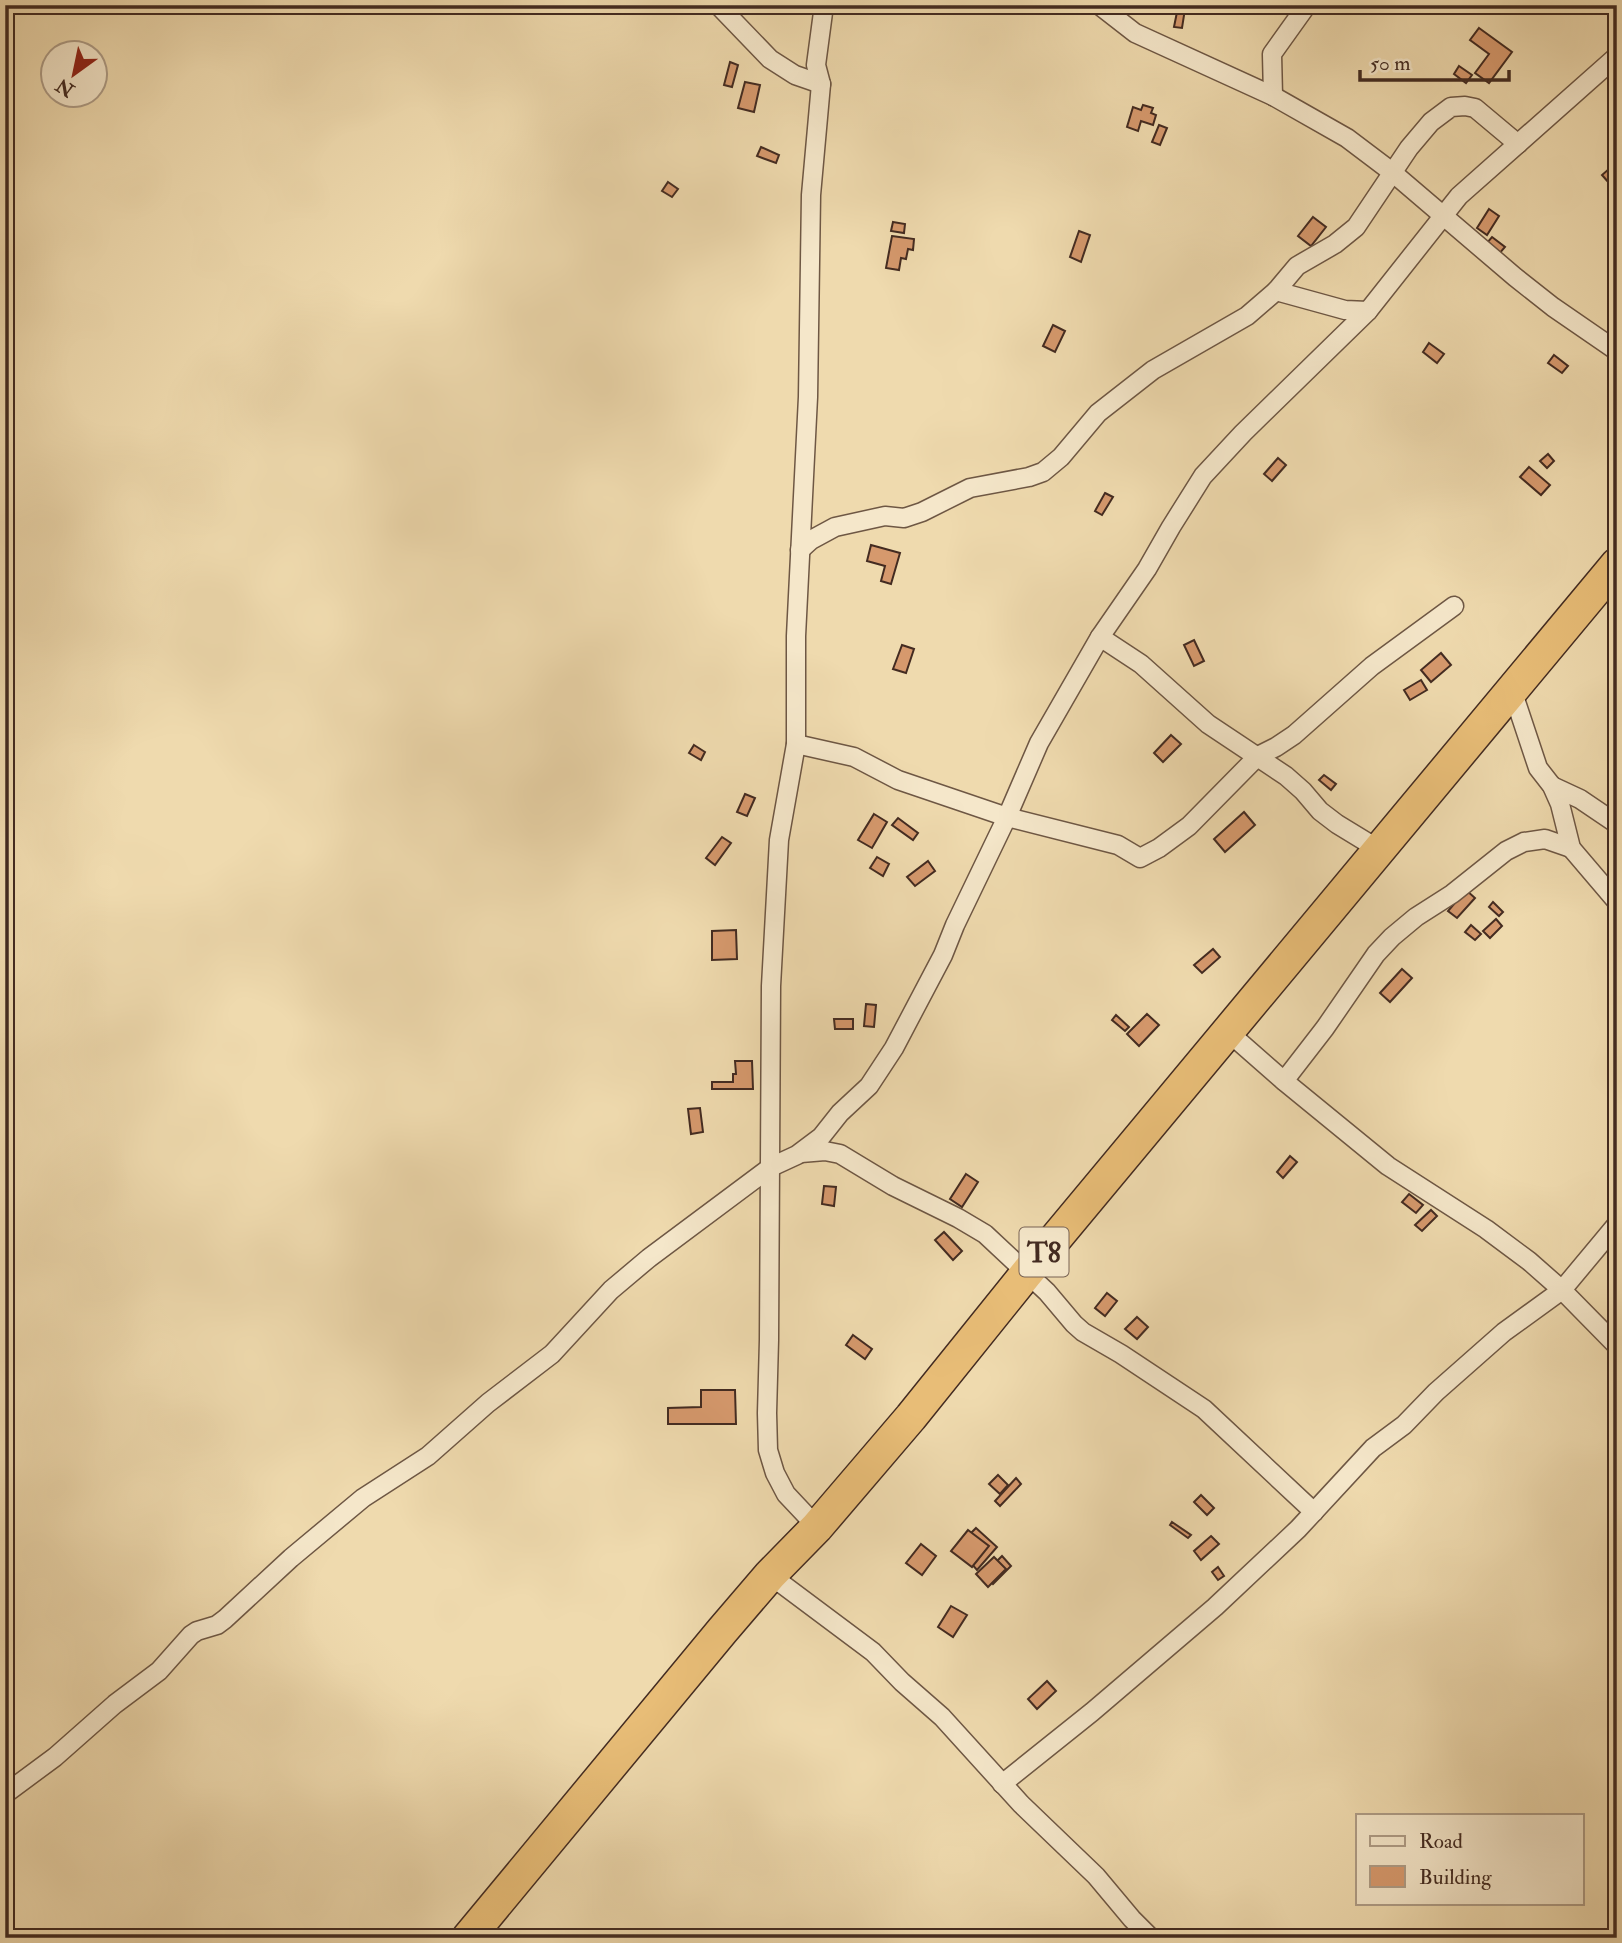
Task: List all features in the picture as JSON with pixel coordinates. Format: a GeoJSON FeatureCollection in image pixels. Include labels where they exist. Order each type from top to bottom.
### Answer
{"type":"FeatureCollection","features":[{"type":"Feature","properties":{"kind":"highway","name":"T8"},"geometry":{"type":"LineString","coordinates":[[468,1938],[770,1575],[817,1527],[912,1417],[1026,1274],[1617,564]]}},
{"type":"Feature","properties":{"kind":"street"},"geometry":{"type":"LineString","coordinates":[[718,5],[770,59],[795,75],[821,84]]}},
{"type":"Feature","properties":{"kind":"street"},"geometry":{"type":"LineString","coordinates":[[817,1527],[786,1494],[775,1473],[768,1450],[767,1413],[771,986],[779,840],[796,744],[796,636],[808,397],[811,195],[821,84],[816,65],[824,5]]}},
{"type":"Feature","properties":{"kind":"street"},"geometry":{"type":"LineString","coordinates":[[1099,5],[1135,33],[1273,96],[1347,138],[1392,172],[1553,307],[1617,351]]}},
{"type":"Feature","properties":{"kind":"street"},"geometry":{"type":"LineString","coordinates":[[1273,96],[1272,54],[1307,5]]}},
{"type":"Feature","properties":{"kind":"street"},"geometry":{"type":"LineString","coordinates":[[5,1794],[55,1757],[159,1671],[197,1630],[217,1625],[225,1619],[291,1558],[363,1499],[428,1456],[488,1403],[552,1354],[611,1290],[649,1258],[771,1167],[800,1153],[821,1137],[840,1113],[869,1086],[894,1048],[943,955],[1039,743],[1100,637],[1147,569],[1203,476],[1368,310],[1459,196],[1617,55]]}},
{"type":"Feature","properties":{"kind":"street"},"geometry":{"type":"LineString","coordinates":[[800,550],[811,540],[835,527],[886,516],[904,519],[970,488],[1043,472],[1061,457],[1098,413],[1153,370],[1247,316],[1276,291],[1297,265],[1335,244],[1356,227],[1392,172],[1431,122],[1451,107],[1475,108],[1518,144]]}},
{"type":"Feature","properties":{"kind":"street"},"geometry":{"type":"LineString","coordinates":[[1276,291],[1345,310],[1368,310]]}},
{"type":"Feature","properties":{"kind":"street"},"geometry":{"type":"LineString","coordinates":[[796,744],[855,757],[898,780],[1007,817],[1118,845],[1140,858],[1189,826],[1258,756],[1294,735],[1372,666],[1454,606]]}},
{"type":"Feature","properties":{"kind":"street"},"geometry":{"type":"LineString","coordinates":[[1100,637],[1141,664],[1208,723],[1286,776],[1320,811],[1337,824],[1378,849]]}},
{"type":"Feature","properties":{"kind":"street"},"geometry":{"type":"LineString","coordinates":[[1512,690],[1538,768],[1552,786],[1560,804],[1571,848],[1617,902]]}},
{"type":"Feature","properties":{"kind":"street"},"geometry":{"type":"LineString","coordinates":[[1552,786],[1580,799],[1617,824]]}},
{"type":"Feature","properties":{"kind":"street"},"geometry":{"type":"LineString","coordinates":[[1284,1081],[1325,1028],[1376,954],[1416,916],[1452,894],[1506,851],[1524,842],[1545,839],[1571,848]]}},
{"type":"Feature","properties":{"kind":"street"},"geometry":{"type":"LineString","coordinates":[[1227,1031],[1388,1167],[1486,1229],[1529,1261],[1617,1346]]}},
{"type":"Feature","properties":{"kind":"street"},"geometry":{"type":"LineString","coordinates":[[800,1153],[825,1151],[840,1154],[893,1186],[985,1234],[1047,1292],[1083,1332],[1204,1409],[1314,1512]]}},
{"type":"Feature","properties":{"kind":"street"},"geometry":{"type":"LineString","coordinates":[[1002,1784],[1092,1712],[1215,1607],[1314,1512],[1373,1448],[1404,1425],[1436,1392],[1504,1332],[1562,1290],[1617,1224]]}},
{"type":"Feature","properties":{"kind":"street"},"geometry":{"type":"LineString","coordinates":[[770,1575],[873,1652],[942,1717],[1002,1784],[1096,1876],[1132,1920],[1151,1938]]}},
{"type":"Feature","properties":{"kind":"building"},"geometry":{"type":"Polygon","coordinates":[[[1178,7],[1185,9],[1182,28],[1174,27],[1178,7]]]}},
{"type":"Feature","properties":{"kind":"building"},"geometry":{"type":"Polygon","coordinates":[[[1479,28],[1512,52],[1489,83],[1475,73],[1489,54],[1470,40],[1479,28]]]}},
{"type":"Feature","properties":{"kind":"building"},"geometry":{"type":"Polygon","coordinates":[[[730,62],[738,65],[732,87],[724,85],[730,62]]]}},
{"type":"Feature","properties":{"kind":"building"},"geometry":{"type":"Polygon","coordinates":[[[1459,66],[1472,75],[1466,83],[1454,74],[1459,66]]]}},
{"type":"Feature","properties":{"kind":"building"},"geometry":{"type":"Polygon","coordinates":[[[745,82],[760,85],[754,112],[738,108],[745,82]]]}},
{"type":"Feature","properties":{"kind":"building"},"geometry":{"type":"Polygon","coordinates":[[[1143,105],[1153,108],[1151,113],[1156,115],[1153,125],[1141,121],[1138,131],[1127,127],[1133,107],[1141,110],[1143,105]]]}},
{"type":"Feature","properties":{"kind":"building"},"geometry":{"type":"Polygon","coordinates":[[[1159,125],[1167,128],[1160,145],[1152,142],[1159,125]]]}},
{"type":"Feature","properties":{"kind":"building"},"geometry":{"type":"Polygon","coordinates":[[[761,147],[779,155],[776,163],[757,156],[761,147]]]}},
{"type":"Feature","properties":{"kind":"building"},"geometry":{"type":"Polygon","coordinates":[[[1610,168],[1617,175],[1617,192],[1602,175],[1610,168]]]}},
{"type":"Feature","properties":{"kind":"building"},"geometry":{"type":"Polygon","coordinates":[[[668,182],[678,189],[672,197],[662,191],[668,182]]]}},
{"type":"Feature","properties":{"kind":"building"},"geometry":{"type":"Polygon","coordinates":[[[1489,209],[1499,216],[1487,235],[1477,228],[1489,209]]]}},
{"type":"Feature","properties":{"kind":"building"},"geometry":{"type":"Polygon","coordinates":[[[1313,217],[1326,227],[1311,246],[1298,236],[1313,217]]]}},
{"type":"Feature","properties":{"kind":"building"},"geometry":{"type":"Polygon","coordinates":[[[893,222],[905,224],[904,233],[891,231],[893,222]]]}},
{"type":"Feature","properties":{"kind":"building"},"geometry":{"type":"Polygon","coordinates":[[[1079,231],[1090,235],[1081,262],[1070,257],[1079,231]]]}},
{"type":"Feature","properties":{"kind":"building"},"geometry":{"type":"Polygon","coordinates":[[[892,236],[914,239],[913,250],[908,249],[906,259],[901,258],[899,270],[886,268],[892,236]]]}},
{"type":"Feature","properties":{"kind":"building"},"geometry":{"type":"Polygon","coordinates":[[[1492,237],[1505,247],[1499,254],[1486,244],[1492,237]]]}},
{"type":"Feature","properties":{"kind":"building"},"geometry":{"type":"Polygon","coordinates":[[[1053,325],[1065,331],[1055,352],[1043,346],[1053,325]]]}},
{"type":"Feature","properties":{"kind":"building"},"geometry":{"type":"Polygon","coordinates":[[[1429,343],[1444,354],[1437,363],[1423,352],[1429,343]]]}},
{"type":"Feature","properties":{"kind":"building"},"geometry":{"type":"Polygon","coordinates":[[[1554,355],[1568,366],[1562,373],[1548,363],[1554,355]]]}},
{"type":"Feature","properties":{"kind":"building"},"geometry":{"type":"Polygon","coordinates":[[[1548,454],[1554,461],[1547,468],[1540,461],[1548,454]]]}},
{"type":"Feature","properties":{"kind":"building"},"geometry":{"type":"Polygon","coordinates":[[[1278,458],[1286,465],[1272,481],[1264,474],[1278,458]]]}},
{"type":"Feature","properties":{"kind":"building"},"geometry":{"type":"Polygon","coordinates":[[[1529,467],[1550,485],[1541,495],[1520,477],[1529,467]]]}},
{"type":"Feature","properties":{"kind":"building"},"geometry":{"type":"Polygon","coordinates":[[[1105,493],[1113,497],[1102,515],[1095,511],[1105,493]]]}},
{"type":"Feature","properties":{"kind":"building"},"geometry":{"type":"Polygon","coordinates":[[[871,545],[900,553],[891,584],[881,581],[885,566],[867,561],[871,545]]]}},
{"type":"Feature","properties":{"kind":"building"},"geometry":{"type":"Polygon","coordinates":[[[1194,640],[1204,661],[1194,666],[1184,645],[1194,640]]]}},
{"type":"Feature","properties":{"kind":"building"},"geometry":{"type":"Polygon","coordinates":[[[902,645],[914,649],[906,673],[893,669],[902,645]]]}},
{"type":"Feature","properties":{"kind":"building"},"geometry":{"type":"Polygon","coordinates":[[[1441,653],[1451,665],[1431,682],[1421,670],[1441,653]]]}},
{"type":"Feature","properties":{"kind":"building"},"geometry":{"type":"Polygon","coordinates":[[[1421,680],[1427,690],[1410,700],[1404,690],[1421,680]]]}},
{"type":"Feature","properties":{"kind":"building"},"geometry":{"type":"Polygon","coordinates":[[[1171,735],[1181,744],[1163,762],[1154,753],[1171,735]]]}},
{"type":"Feature","properties":{"kind":"building"},"geometry":{"type":"Polygon","coordinates":[[[694,745],[705,752],[701,760],[689,753],[694,745]]]}},
{"type":"Feature","properties":{"kind":"building"},"geometry":{"type":"Polygon","coordinates":[[[1324,775],[1336,784],[1331,790],[1319,780],[1324,775]]]}},
{"type":"Feature","properties":{"kind":"building"},"geometry":{"type":"Polygon","coordinates":[[[745,794],[755,798],[747,816],[737,812],[745,794]]]}},
{"type":"Feature","properties":{"kind":"building"},"geometry":{"type":"Polygon","coordinates":[[[1244,812],[1255,825],[1225,852],[1214,839],[1244,812]]]}},
{"type":"Feature","properties":{"kind":"building"},"geometry":{"type":"Polygon","coordinates":[[[874,814],[887,822],[872,848],[858,840],[874,814]]]}},
{"type":"Feature","properties":{"kind":"building"},"geometry":{"type":"Polygon","coordinates":[[[898,818],[918,833],[913,840],[892,825],[898,818]]]}},
{"type":"Feature","properties":{"kind":"building"},"geometry":{"type":"Polygon","coordinates":[[[722,837],[731,843],[715,865],[706,858],[722,837]]]}},
{"type":"Feature","properties":{"kind":"building"},"geometry":{"type":"Polygon","coordinates":[[[877,857],[889,864],[883,876],[870,868],[877,857]]]}},
{"type":"Feature","properties":{"kind":"building"},"geometry":{"type":"Polygon","coordinates":[[[928,861],[935,871],[915,886],[907,877],[928,861]]]}},
{"type":"Feature","properties":{"kind":"building"},"geometry":{"type":"Polygon","coordinates":[[[1466,890],[1475,898],[1457,918],[1448,911],[1466,890]]]}},
{"type":"Feature","properties":{"kind":"building"},"geometry":{"type":"Polygon","coordinates":[[[1493,902],[1503,912],[1499,916],[1489,907],[1493,902]]]}},
{"type":"Feature","properties":{"kind":"building"},"geometry":{"type":"Polygon","coordinates":[[[1496,919],[1502,926],[1490,938],[1483,931],[1496,919]]]}},
{"type":"Feature","properties":{"kind":"building"},"geometry":{"type":"Polygon","coordinates":[[[1471,925],[1481,934],[1475,940],[1465,932],[1471,925]]]}},
{"type":"Feature","properties":{"kind":"building"},"geometry":{"type":"Polygon","coordinates":[[[736,930],[737,959],[712,960],[712,931],[736,930]]]}},
{"type":"Feature","properties":{"kind":"building"},"geometry":{"type":"Polygon","coordinates":[[[1213,949],[1220,957],[1202,973],[1194,965],[1213,949]]]}},
{"type":"Feature","properties":{"kind":"building"},"geometry":{"type":"Polygon","coordinates":[[[1402,969],[1412,978],[1390,1002],[1380,993],[1402,969]]]}},
{"type":"Feature","properties":{"kind":"building"},"geometry":{"type":"Polygon","coordinates":[[[866,1004],[876,1005],[874,1027],[864,1026],[866,1004]]]}},
{"type":"Feature","properties":{"kind":"building"},"geometry":{"type":"Polygon","coordinates":[[[1147,1014],[1159,1025],[1139,1046],[1127,1034],[1147,1014]]]}},
{"type":"Feature","properties":{"kind":"building"},"geometry":{"type":"Polygon","coordinates":[[[1116,1015],[1129,1027],[1125,1031],[1112,1020],[1116,1015]]]}},
{"type":"Feature","properties":{"kind":"building"},"geometry":{"type":"Polygon","coordinates":[[[834,1019],[853,1019],[853,1029],[835,1029],[834,1019]]]}},
{"type":"Feature","properties":{"kind":"building"},"geometry":{"type":"Polygon","coordinates":[[[735,1061],[752,1061],[753,1089],[712,1089],[712,1082],[733,1082],[733,1074],[736,1074],[735,1061]]]}},
{"type":"Feature","properties":{"kind":"building"},"geometry":{"type":"Polygon","coordinates":[[[700,1108],[703,1132],[691,1134],[688,1109],[700,1108]]]}},
{"type":"Feature","properties":{"kind":"building"},"geometry":{"type":"Polygon","coordinates":[[[1290,1156],[1297,1162],[1283,1178],[1277,1172],[1290,1156]]]}},
{"type":"Feature","properties":{"kind":"building"},"geometry":{"type":"Polygon","coordinates":[[[966,1174],[978,1182],[962,1207],[950,1199],[966,1174]]]}},
{"type":"Feature","properties":{"kind":"building"},"geometry":{"type":"Polygon","coordinates":[[[824,1186],[836,1187],[834,1206],[822,1204],[824,1186]]]}},
{"type":"Feature","properties":{"kind":"building"},"geometry":{"type":"Polygon","coordinates":[[[1409,1194],[1423,1205],[1416,1213],[1402,1202],[1409,1194]]]}},
{"type":"Feature","properties":{"kind":"building"},"geometry":{"type":"Polygon","coordinates":[[[1431,1210],[1437,1216],[1422,1231],[1415,1225],[1431,1210]]]}},
{"type":"Feature","properties":{"kind":"building"},"geometry":{"type":"Polygon","coordinates":[[[944,1232],[962,1251],[953,1260],[935,1240],[944,1232]]]}},
{"type":"Feature","properties":{"kind":"building"},"geometry":{"type":"Polygon","coordinates":[[[1107,1293],[1117,1301],[1105,1316],[1095,1308],[1107,1293]]]}},
{"type":"Feature","properties":{"kind":"building"},"geometry":{"type":"Polygon","coordinates":[[[1137,1317],[1148,1327],[1137,1339],[1125,1329],[1137,1317]]]}},
{"type":"Feature","properties":{"kind":"building"},"geometry":{"type":"Polygon","coordinates":[[[853,1335],[872,1349],[865,1359],[846,1345],[853,1335]]]}},
{"type":"Feature","properties":{"kind":"building"},"geometry":{"type":"Polygon","coordinates":[[[701,1390],[735,1390],[736,1424],[668,1424],[668,1408],[701,1407],[701,1390]]]}},
{"type":"Feature","properties":{"kind":"building"},"geometry":{"type":"Polygon","coordinates":[[[998,1475],[1008,1485],[1000,1494],[989,1484],[998,1475]]]}},
{"type":"Feature","properties":{"kind":"building"},"geometry":{"type":"Polygon","coordinates":[[[1016,1478],[1021,1484],[1000,1506],[995,1501],[1016,1478]]]}},
{"type":"Feature","properties":{"kind":"building"},"geometry":{"type":"Polygon","coordinates":[[[1201,1495],[1214,1508],[1207,1515],[1194,1502],[1201,1495]]]}},
{"type":"Feature","properties":{"kind":"building"},"geometry":{"type":"Polygon","coordinates":[[[1172,1522],[1191,1535],[1188,1538],[1170,1525],[1172,1522]]]}},
{"type":"Feature","properties":{"kind":"building"},"geometry":{"type":"Polygon","coordinates":[[[976,1528],[997,1547],[977,1570],[957,1547],[976,1528]]]}},
{"type":"Feature","properties":{"kind":"building"},"geometry":{"type":"Polygon","coordinates":[[[968,1530],[989,1546],[972,1567],[951,1551],[968,1530]]]}},
{"type":"Feature","properties":{"kind":"building"},"geometry":{"type":"Polygon","coordinates":[[[1211,1536],[1219,1544],[1201,1560],[1194,1551],[1211,1536]]]}},
{"type":"Feature","properties":{"kind":"building"},"geometry":{"type":"Polygon","coordinates":[[[921,1544],[936,1556],[922,1575],[906,1563],[921,1544]]]}},
{"type":"Feature","properties":{"kind":"building"},"geometry":{"type":"Polygon","coordinates":[[[1002,1556],[1011,1566],[993,1584],[984,1574],[1002,1556]]]}},
{"type":"Feature","properties":{"kind":"building"},"geometry":{"type":"Polygon","coordinates":[[[994,1557],[1006,1569],[988,1587],[976,1574],[994,1557]]]}},
{"type":"Feature","properties":{"kind":"building"},"geometry":{"type":"Polygon","coordinates":[[[1218,1567],[1224,1576],[1218,1580],[1212,1572],[1218,1567]]]}},
{"type":"Feature","properties":{"kind":"building"},"geometry":{"type":"Polygon","coordinates":[[[951,1606],[967,1615],[953,1637],[938,1627],[951,1606]]]}},
{"type":"Feature","properties":{"kind":"building"},"geometry":{"type":"Polygon","coordinates":[[[1047,1681],[1056,1691],[1037,1709],[1028,1699],[1047,1681]]]}}]}
